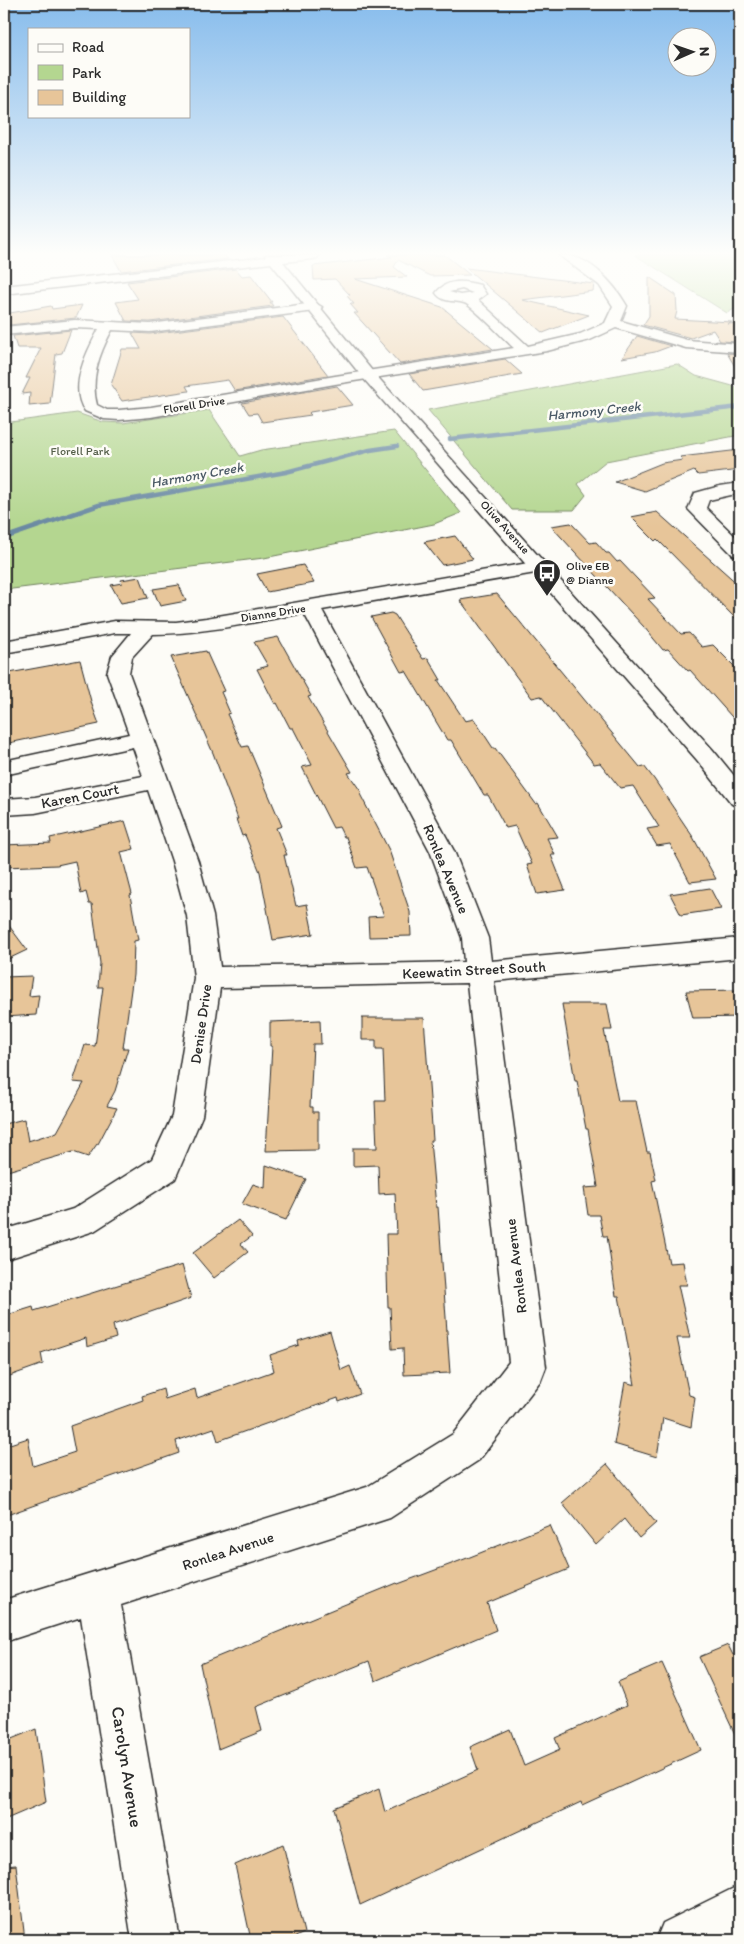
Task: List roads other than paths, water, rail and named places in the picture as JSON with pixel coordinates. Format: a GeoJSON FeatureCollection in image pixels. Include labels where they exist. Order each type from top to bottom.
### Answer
{"type":"FeatureCollection","features":[{"type":"Feature","properties":{"kind":"street","name":"Florell Drive"},"geometry":{"type":"LineString","coordinates":[[99,346],[88,370],[86,398],[90,408],[104,414],[140,414],[552,346]]}},
{"type":"Feature","properties":{"kind":"street","name":"Olive Avenue"},"geometry":{"type":"LineString","coordinates":[[345,346],[368,375],[705,755],[740,799]]}},
{"type":"Feature","properties":{"kind":"street"},"geometry":{"type":"LineString","coordinates":[[519,346],[524,350]]}},
{"type":"Feature","properties":{"kind":"street"},"geometry":{"type":"LineString","coordinates":[[709,346],[740,348]]}},
{"type":"Feature","properties":{"kind":"street"},"geometry":{"type":"LineString","coordinates":[[740,488],[720,491],[701,497],[698,509],[740,551]]}},
{"type":"Feature","properties":{"kind":"street","name":"Dianne Drive"},"geometry":{"type":"LineString","coordinates":[[4,647],[116,628],[206,624],[540,567]]}},
{"type":"Feature","properties":{"kind":"street","name":"Ronlea Avenue"},"geometry":{"type":"LineString","coordinates":[[4,1621],[376,1504],[466,1447],[528,1367],[475,938],[442,851],[310,607]]}},
{"type":"Feature","properties":{"kind":"street","name":"Denise Drive"},"geometry":{"type":"LineString","coordinates":[[4,1245],[82,1221],[164,1169],[187,1116],[208,978],[200,916],[185,861],[118,673],[122,656],[147,628]]}},
{"type":"Feature","properties":{"kind":"street"},"geometry":{"type":"LineString","coordinates":[[4,768],[142,738]]}},
{"type":"Feature","properties":{"kind":"street","name":"Karen Court"},"geometry":{"type":"LineString","coordinates":[[4,807],[35,805],[156,781]]}},
{"type":"Feature","properties":{"kind":"street","name":"Keewatin Street South"},"geometry":{"type":"LineString","coordinates":[[208,978],[479,972],[740,948]]}},
{"type":"Feature","properties":{"kind":"street","name":"Carolyn Avenue"},"geometry":{"type":"LineString","coordinates":[[98,1593],[156,1940]]}},
{"type":"Feature","properties":{"kind":"street"},"geometry":{"type":"LineString","coordinates":[[680,1940],[740,1909]]}},
{"type":"Feature","properties":{"kind":"waterway","name":"Harmony Creek"},"geometry":{"type":"LineString","coordinates":[[450,439],[740,407]]}},
{"type":"Feature","properties":{"kind":"waterway","name":"Harmony Creek"},"geometry":{"type":"LineString","coordinates":[[4,538],[99,505],[286,472],[370,450],[397,446]]}},
{"type":"Feature","properties":{"kind":"place","name":"Olive EB @ Dianne"},"geometry":{"type":"Point","coordinates":[547,597]}},
{"type":"Feature","properties":{"kind":"park label","name":"Florell Park"},"geometry":{"type":"Point","coordinates":[80,451]}}]}
